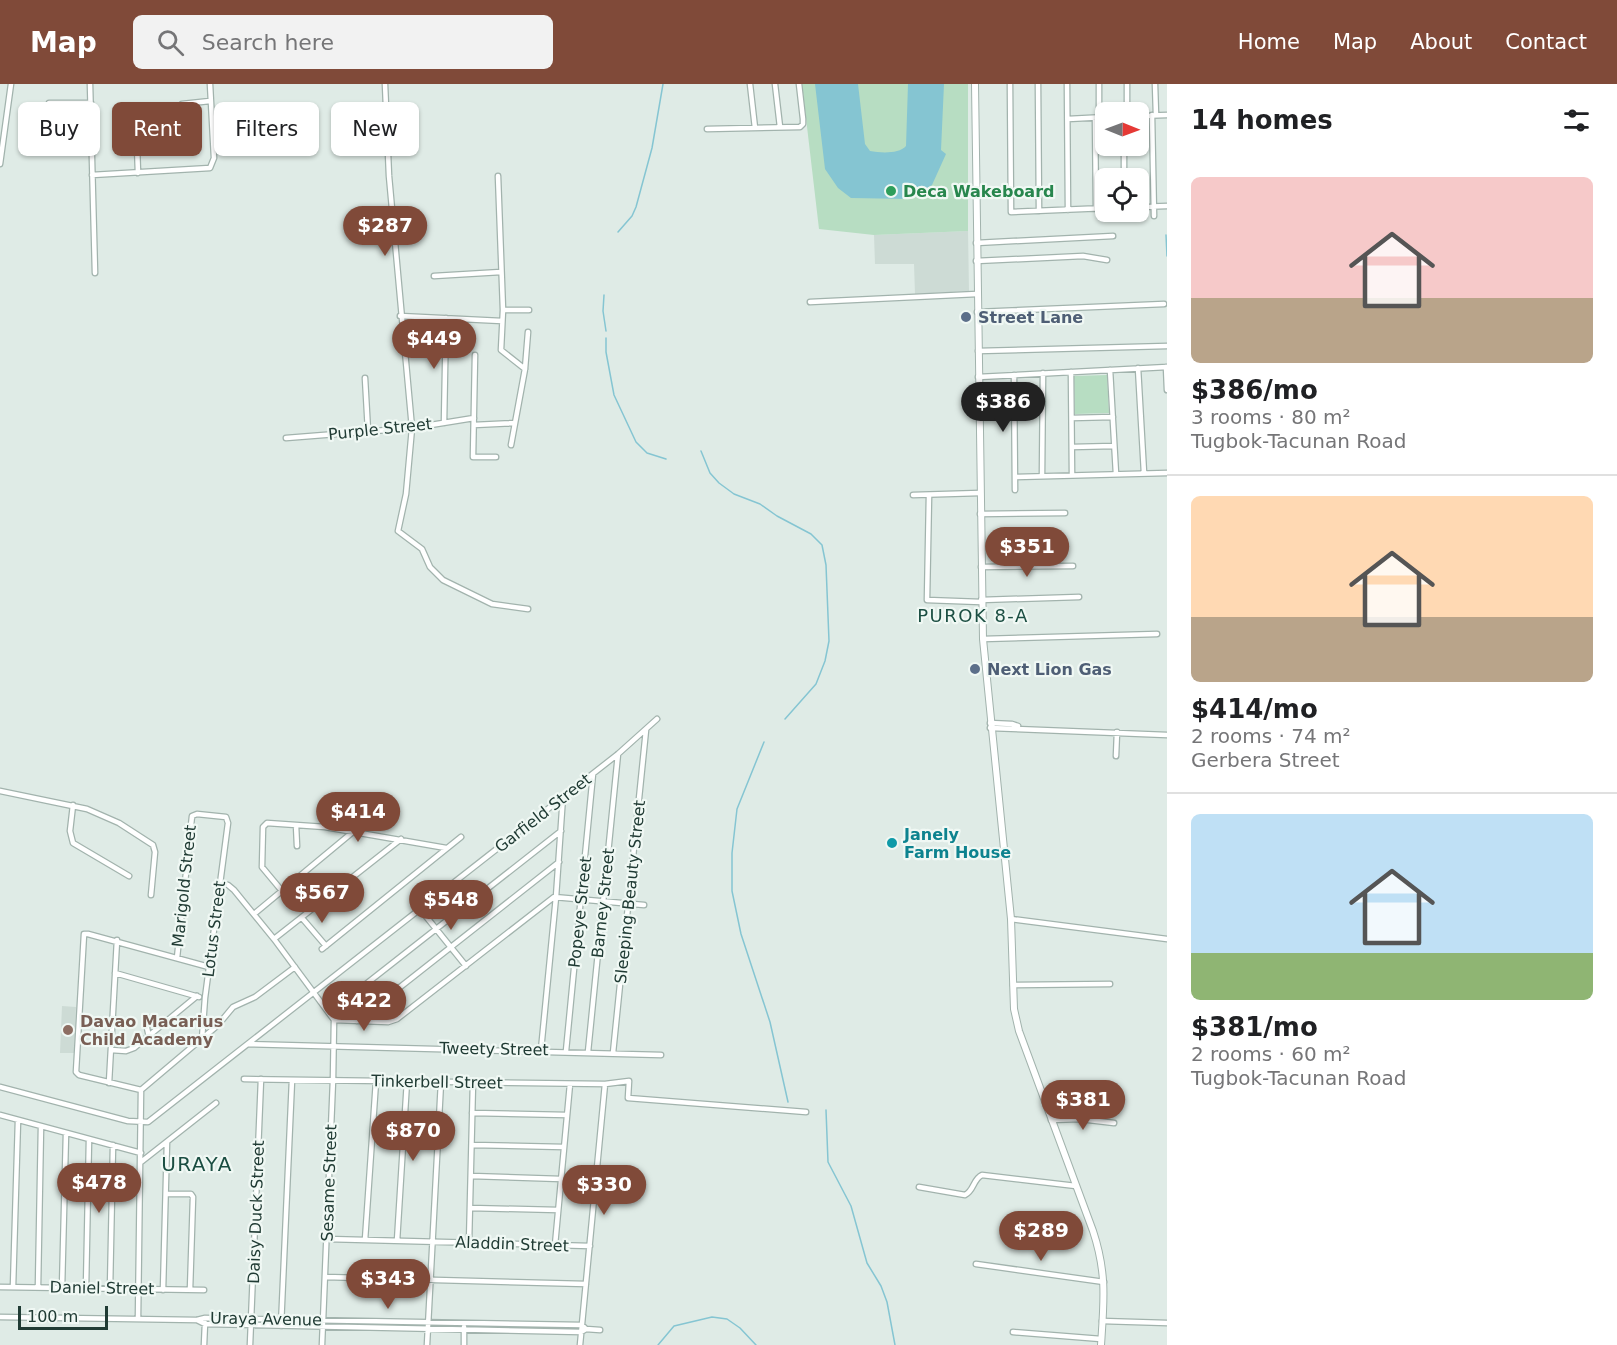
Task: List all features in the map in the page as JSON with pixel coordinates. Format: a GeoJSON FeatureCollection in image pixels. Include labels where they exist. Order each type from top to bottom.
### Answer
{"type":"FeatureCollection","features":[{"type":"Feature","properties":{"kind":"street"},"geometry":{"type":"LineString","coordinates":[[0,164],[11,84],[4,84]]}},
{"type":"Feature","properties":{"kind":"street"},"geometry":{"type":"LineString","coordinates":[[90,84],[91,102]]}},
{"type":"Feature","properties":{"kind":"street"},"geometry":{"type":"LineString","coordinates":[[92,176],[205,169],[212,166],[214,158],[210,84]]}},
{"type":"Feature","properties":{"kind":"street"},"geometry":{"type":"LineString","coordinates":[[385,84],[389,176],[412,428],[406,494],[398,531],[422,549],[430,567],[443,580],[492,604],[528,609]]}},
{"type":"Feature","properties":{"kind":"street"},"geometry":{"type":"LineString","coordinates":[[750,84],[755,128]]}},
{"type":"Feature","properties":{"kind":"street"},"geometry":{"type":"LineString","coordinates":[[775,84],[780,127]]}},
{"type":"Feature","properties":{"kind":"street"},"geometry":{"type":"LineString","coordinates":[[707,129],[800,126],[803,120],[799,84]]}},
{"type":"Feature","properties":{"kind":"street"},"geometry":{"type":"LineString","coordinates":[[975,84],[981,601],[990,726],[1011,919],[1014,1009],[1019,1031],[1099,1248],[1104,1282],[1101,1342],[1013,1332]]}},
{"type":"Feature","properties":{"kind":"street"},"geometry":{"type":"LineString","coordinates":[[1010,84],[1011,212],[1095,209]]}},
{"type":"Feature","properties":{"kind":"street"},"geometry":{"type":"LineString","coordinates":[[1038,84],[1040,211]]}},
{"type":"Feature","properties":{"kind":"street"},"geometry":{"type":"LineString","coordinates":[[1068,84],[1068,210]]}},
{"type":"Feature","properties":{"kind":"street"},"geometry":{"type":"LineString","coordinates":[[1097,102],[1098,84]]}},
{"type":"Feature","properties":{"kind":"street"},"geometry":{"type":"LineString","coordinates":[[1127,84],[1127,102]]}},
{"type":"Feature","properties":{"kind":"street"},"geometry":{"type":"LineString","coordinates":[[1154,216],[1155,84]]}},
{"type":"Feature","properties":{"kind":"street"},"geometry":{"type":"LineString","coordinates":[[201,102],[210,101]]}},
{"type":"Feature","properties":{"kind":"street"},"geometry":{"type":"LineString","coordinates":[[0,111],[7,112]]}},
{"type":"Feature","properties":{"kind":"street"},"geometry":{"type":"LineString","coordinates":[[1149,115],[1167,115]]}},
{"type":"Feature","properties":{"kind":"street"},"geometry":{"type":"LineString","coordinates":[[1068,119],[1095,118]]}},
{"type":"Feature","properties":{"kind":"street"},"geometry":{"type":"LineString","coordinates":[[92,156],[95,273]]}},
{"type":"Feature","properties":{"kind":"street"},"geometry":{"type":"LineString","coordinates":[[137,156],[138,173]]}},
{"type":"Feature","properties":{"kind":"street"},"geometry":{"type":"LineString","coordinates":[[498,177],[501,350],[525,369]]}},
{"type":"Feature","properties":{"kind":"street"},"geometry":{"type":"LineString","coordinates":[[1149,207],[1167,206]]}},
{"type":"Feature","properties":{"kind":"street"},"geometry":{"type":"LineString","coordinates":[[976,243],[1113,236]]}},
{"type":"Feature","properties":{"kind":"street"},"geometry":{"type":"LineString","coordinates":[[976,261],[1083,256],[1107,260]]}},
{"type":"Feature","properties":{"kind":"street"},"geometry":{"type":"LineString","coordinates":[[434,276],[501,272]]}},
{"type":"Feature","properties":{"kind":"street"},"geometry":{"type":"LineString","coordinates":[[810,302],[977,294]]}},
{"type":"Feature","properties":{"kind":"street"},"geometry":{"type":"LineString","coordinates":[[977,312],[1164,304]]}},
{"type":"Feature","properties":{"kind":"street"},"geometry":{"type":"LineString","coordinates":[[502,310],[529,310]]}},
{"type":"Feature","properties":{"kind":"street"},"geometry":{"type":"LineString","coordinates":[[400,316],[502,321]]}},
{"type":"Feature","properties":{"kind":"street"},"geometry":{"type":"LineString","coordinates":[[444,423],[446,318]]}},
{"type":"Feature","properties":{"kind":"street"},"geometry":{"type":"LineString","coordinates":[[511,445],[525,369],[528,332]]}},
{"type":"Feature","properties":{"kind":"street"},"geometry":{"type":"LineString","coordinates":[[978,351],[1167,346]]}},
{"type":"Feature","properties":{"kind":"street"},"geometry":{"type":"LineString","coordinates":[[475,355],[473,457],[496,458]]}},
{"type":"Feature","properties":{"kind":"street"},"geometry":{"type":"LineString","coordinates":[[978,377],[1166,367],[1167,390]]}},
{"type":"Feature","properties":{"kind":"street"},"geometry":{"type":"LineString","coordinates":[[1138,368],[1144,473]]}},
{"type":"Feature","properties":{"kind":"street"},"geometry":{"type":"LineString","coordinates":[[1110,370],[1116,474]]}},
{"type":"Feature","properties":{"kind":"street"},"geometry":{"type":"LineString","coordinates":[[1071,372],[1072,475]]}},
{"type":"Feature","properties":{"kind":"street"},"geometry":{"type":"LineString","coordinates":[[1042,476],[1043,373]]}},
{"type":"Feature","properties":{"kind":"street"},"geometry":{"type":"LineString","coordinates":[[1014,375],[1015,490]]}},
{"type":"Feature","properties":{"kind":"street"},"geometry":{"type":"LineString","coordinates":[[365,378],[368,431]]}},
{"type":"Feature","properties":{"kind":"street"},"geometry":{"type":"LineString","coordinates":[[1071,418],[1113,417]]}},
{"type":"Feature","properties":{"kind":"street","name":"Purple Street"},"geometry":{"type":"LineString","coordinates":[[286,438],[412,428],[474,418]]}},
{"type":"Feature","properties":{"kind":"street"},"geometry":{"type":"LineString","coordinates":[[474,425],[515,423]]}},
{"type":"Feature","properties":{"kind":"street"},"geometry":{"type":"LineString","coordinates":[[1072,447],[1114,446]]}},
{"type":"Feature","properties":{"kind":"street"},"geometry":{"type":"LineString","coordinates":[[1015,477],[1167,473]]}},
{"type":"Feature","properties":{"kind":"street"},"geometry":{"type":"LineString","coordinates":[[914,495],[980,493]]}},
{"type":"Feature","properties":{"kind":"street"},"geometry":{"type":"LineString","coordinates":[[929,495],[927,600],[981,601],[1079,597]]}},
{"type":"Feature","properties":{"kind":"street"},"geometry":{"type":"LineString","coordinates":[[980,514],[1065,513]]}},
{"type":"Feature","properties":{"kind":"street"},"geometry":{"type":"LineString","coordinates":[[981,567],[1073,566]]}},
{"type":"Feature","properties":{"kind":"street"},"geometry":{"type":"LineString","coordinates":[[983,639],[1157,634]]}},
{"type":"Feature","properties":{"kind":"street","name":"Garfield Street"},"geometry":{"type":"LineString","coordinates":[[142,1123],[151,1120],[314,993],[593,774],[657,719]]}},
{"type":"Feature","properties":{"kind":"street"},"geometry":{"type":"LineString","coordinates":[[990,726],[1167,735]]}},
{"type":"Feature","properties":{"kind":"street","name":"Sleeping Beauty Street"},"geometry":{"type":"LineString","coordinates":[[613,1053],[646,730]]}},
{"type":"Feature","properties":{"kind":"street"},"geometry":{"type":"LineString","coordinates":[[1116,756],[1117,732]]}},
{"type":"Feature","properties":{"kind":"street","name":"Barney Street"},"geometry":{"type":"LineString","coordinates":[[588,1052],[618,754]]}},
{"type":"Feature","properties":{"kind":"street","name":"Popeye Street"},"geometry":{"type":"LineString","coordinates":[[566,1051],[593,774]]}},
{"type":"Feature","properties":{"kind":"street"},"geometry":{"type":"LineString","coordinates":[[0,791],[72,804],[100,813],[153,845],[155,852],[151,895]]}},
{"type":"Feature","properties":{"kind":"street","name":"Popeye Street"},"geometry":{"type":"LineString","coordinates":[[541,1050],[563,796]]}},
{"type":"Feature","properties":{"kind":"street"},"geometry":{"type":"LineString","coordinates":[[72,804],[70,831],[73,843],[129,876]]}},
{"type":"Feature","properties":{"kind":"street","name":"Lotus Street"},"geometry":{"type":"LineString","coordinates":[[193,814],[227,819],[228,824],[205,998],[202,1039]]}},
{"type":"Feature","properties":{"kind":"street","name":"Marigold Street"},"geometry":{"type":"LineString","coordinates":[[177,958],[193,814]]}},
{"type":"Feature","properties":{"kind":"street"},"geometry":{"type":"LineString","coordinates":[[282,891],[262,867],[264,825],[269,823],[354,831],[446,848]]}},
{"type":"Feature","properties":{"kind":"street"},"geometry":{"type":"LineString","coordinates":[[296,825],[297,846]]}},
{"type":"Feature","properties":{"kind":"street"},"geometry":{"type":"LineString","coordinates":[[254,914],[354,831]]}},
{"type":"Feature","properties":{"kind":"street"},"geometry":{"type":"LineString","coordinates":[[329,1013],[561,831]]}},
{"type":"Feature","properties":{"kind":"street"},"geometry":{"type":"LineString","coordinates":[[302,918],[324,947],[461,837]]}},
{"type":"Feature","properties":{"kind":"street"},"geometry":{"type":"LineString","coordinates":[[274,939],[401,839]]}},
{"type":"Feature","properties":{"kind":"street"},"geometry":{"type":"LineString","coordinates":[[357,1021],[559,862]]}},
{"type":"Feature","properties":{"kind":"street"},"geometry":{"type":"LineString","coordinates":[[220,882],[231,887],[254,914],[334,1020],[394,1020],[545,902],[556,897],[644,905]]}},
{"type":"Feature","properties":{"kind":"street"},"geometry":{"type":"LineString","coordinates":[[420,909],[466,966]]}},
{"type":"Feature","properties":{"kind":"street"},"geometry":{"type":"LineString","coordinates":[[1011,919],[1167,939]]}},
{"type":"Feature","properties":{"kind":"street"},"geometry":{"type":"LineString","coordinates":[[141,1090],[77,1074],[84,934],[117,940],[209,968]]}},
{"type":"Feature","properties":{"kind":"street"},"geometry":{"type":"LineString","coordinates":[[109,1083],[117,940]]}},
{"type":"Feature","properties":{"kind":"street"},"geometry":{"type":"LineString","coordinates":[[141,1090],[218,1025],[232,1007],[255,997],[295,968]]}},
{"type":"Feature","properties":{"kind":"street"},"geometry":{"type":"LineString","coordinates":[[115,973],[205,998]]}},
{"type":"Feature","properties":{"kind":"street"},"geometry":{"type":"LineString","coordinates":[[1013,985],[1110,984]]}},
{"type":"Feature","properties":{"kind":"street"},"geometry":{"type":"LineString","coordinates":[[111,1050],[130,1050],[197,996]]}},
{"type":"Feature","properties":{"kind":"street"},"geometry":{"type":"LineString","coordinates":[[144,1012],[148,1018],[149,1036]]}},
{"type":"Feature","properties":{"kind":"street"},"geometry":{"type":"LineString","coordinates":[[148,1018],[164,1024]]}},
{"type":"Feature","properties":{"kind":"street","name":"Sesame Street"},"geometry":{"type":"LineString","coordinates":[[322,1345],[334,1020]]}},
{"type":"Feature","properties":{"kind":"street","name":"Tweety Street"},"geometry":{"type":"LineString","coordinates":[[248,1044],[661,1054]]}},
{"type":"Feature","properties":{"kind":"street","name":"Tinkerbell Street"},"geometry":{"type":"LineString","coordinates":[[244,1079],[570,1084],[630,1081],[628,1098],[806,1112]]}},
{"type":"Feature","properties":{"kind":"street","name":"Daisy Duck Street"},"geometry":{"type":"LineString","coordinates":[[250,1345],[261,1079]]}},
{"type":"Feature","properties":{"kind":"street","name":"Daisy Duck Street"},"geometry":{"type":"LineString","coordinates":[[281,1326],[292,1080]]}},
{"type":"Feature","properties":{"kind":"street"},"geometry":{"type":"LineString","coordinates":[[365,1240],[376,1081]]}},
{"type":"Feature","properties":{"kind":"street"},"geometry":{"type":"LineString","coordinates":[[397,1241],[407,1081]]}},
{"type":"Feature","properties":{"kind":"street"},"geometry":{"type":"LineString","coordinates":[[427,1345],[441,1082]]}},
{"type":"Feature","properties":{"kind":"street"},"geometry":{"type":"LineString","coordinates":[[469,1243],[473,1082]]}},
{"type":"Feature","properties":{"kind":"street"},"geometry":{"type":"LineString","coordinates":[[555,1245],[570,1084]]}},
{"type":"Feature","properties":{"kind":"street"},"geometry":{"type":"LineString","coordinates":[[580,1345],[605,1084]]}},
{"type":"Feature","properties":{"kind":"street"},"geometry":{"type":"LineString","coordinates":[[0,1087],[142,1123]]}},
{"type":"Feature","properties":{"kind":"street"},"geometry":{"type":"LineString","coordinates":[[138,1319],[141,1090]]}},
{"type":"Feature","properties":{"kind":"street"},"geometry":{"type":"LineString","coordinates":[[141,1162],[216,1103]]}},
{"type":"Feature","properties":{"kind":"street"},"geometry":{"type":"LineString","coordinates":[[472,1113],[567,1115]]}},
{"type":"Feature","properties":{"kind":"street"},"geometry":{"type":"LineString","coordinates":[[0,1115],[141,1153]]}},
{"type":"Feature","properties":{"kind":"street"},"geometry":{"type":"LineString","coordinates":[[1051,1120],[1080,1119],[1114,1124]]}},
{"type":"Feature","properties":{"kind":"street"},"geometry":{"type":"LineString","coordinates":[[13,1287],[18,1120]]}},
{"type":"Feature","properties":{"kind":"street"},"geometry":{"type":"LineString","coordinates":[[38,1287],[41,1126]]}},
{"type":"Feature","properties":{"kind":"street"},"geometry":{"type":"LineString","coordinates":[[62,1288],[66,1133]]}},
{"type":"Feature","properties":{"kind":"street"},"geometry":{"type":"LineString","coordinates":[[86,1288],[89,1139]]}},
{"type":"Feature","properties":{"kind":"street"},"geometry":{"type":"LineString","coordinates":[[163,1290],[167,1142]]}},
{"type":"Feature","properties":{"kind":"street"},"geometry":{"type":"LineString","coordinates":[[472,1145],[564,1148]]}},
{"type":"Feature","properties":{"kind":"street"},"geometry":{"type":"LineString","coordinates":[[110,1289],[113,1146]]}},
{"type":"Feature","properties":{"kind":"street"},"geometry":{"type":"LineString","coordinates":[[919,1187],[964,1195],[971,1191],[976,1179],[982,1175],[1076,1186]]}},
{"type":"Feature","properties":{"kind":"street"},"geometry":{"type":"LineString","coordinates":[[471,1176],[561,1179]]}},
{"type":"Feature","properties":{"kind":"street"},"geometry":{"type":"LineString","coordinates":[[166,1194],[191,1194],[193,1197],[190,1290]]}},
{"type":"Feature","properties":{"kind":"street"},"geometry":{"type":"LineString","coordinates":[[470,1208],[558,1210]]}},
{"type":"Feature","properties":{"kind":"street","name":"Aladdin Street"},"geometry":{"type":"LineString","coordinates":[[327,1239],[590,1246]]}},
{"type":"Feature","properties":{"kind":"street"},"geometry":{"type":"LineString","coordinates":[[976,1264],[1104,1282]]}},
{"type":"Feature","properties":{"kind":"street"},"geometry":{"type":"LineString","coordinates":[[325,1277],[586,1284]]}},
{"type":"Feature","properties":{"kind":"street","name":"Daniel Street"},"geometry":{"type":"LineString","coordinates":[[0,1287],[204,1290]]}},
{"type":"Feature","properties":{"kind":"street","name":"Uraya Avenue"},"geometry":{"type":"LineString","coordinates":[[0,1317],[428,1322],[518,1324],[583,1329]]}},
{"type":"Feature","properties":{"kind":"street"},"geometry":{"type":"LineString","coordinates":[[204,1345],[205,1318]]}},
{"type":"Feature","properties":{"kind":"street","name":"Uraya Avenue"},"geometry":{"type":"LineString","coordinates":[[197,1320],[205,1324],[323,1327],[518,1331],[600,1329]]}},
{"type":"Feature","properties":{"kind":"street"},"geometry":{"type":"LineString","coordinates":[[375,1328],[376,1321]]}},
{"type":"Feature","properties":{"kind":"street"},"geometry":{"type":"LineString","coordinates":[[1102,1321],[1167,1323]]}},
{"type":"Feature","properties":{"kind":"street"},"geometry":{"type":"LineString","coordinates":[[464,1345],[465,1323]]}},
{"type":"Feature","properties":{"kind":"street"},"geometry":{"type":"LineString","coordinates":[[518,1324],[518,1331]]}},
{"type":"Feature","properties":{"kind":"shaded area"},"geometry":{"type":"Polygon","coordinates":[[[968,231],[969,291],[915,294],[914,264],[875,264],[874,235],[968,231]]]}},
{"type":"Feature","properties":{"kind":"shaded area","name":"Davao Macarius Child Academy"},"geometry":{"type":"Polygon","coordinates":[[[62,1006],[76,1007],[74,1053],[60,1053],[62,1006]]]}},
{"type":"Feature","properties":{"kind":"green space","name":"Deca Wakeboard"},"geometry":{"type":"Polygon","coordinates":[[[802,84],[968,84],[968,231],[874,235],[819,229],[802,84]]]}},
{"type":"Feature","properties":{"kind":"green space"},"geometry":{"type":"Polygon","coordinates":[[[1107,375],[1109,413],[1075,414],[1074,376],[1107,375]]]}},
{"type":"Feature","properties":{"kind":"water"},"geometry":{"type":"Polygon","coordinates":[[[815,84],[858,84],[865,144],[870,151],[894,152],[906,146],[908,84],[944,84],[941,150],[946,154],[932,185],[909,199],[851,198],[838,188],[825,169],[815,84]]]}},
{"type":"Feature","properties":{"kind":"waterway"},"geometry":{"type":"LineString","coordinates":[[618,232],[632,216],[636,207],[652,148],[663,84]]}},
{"type":"Feature","properties":{"kind":"waterway"},"geometry":{"type":"LineString","coordinates":[[1166,235],[1167,256]]}},
{"type":"Feature","properties":{"kind":"waterway"},"geometry":{"type":"LineString","coordinates":[[604,295],[603,311],[606,331]]}},
{"type":"Feature","properties":{"kind":"waterway"},"geometry":{"type":"LineString","coordinates":[[606,338],[606,352],[614,395],[636,442],[647,453],[666,459]]}},
{"type":"Feature","properties":{"kind":"waterway"},"geometry":{"type":"LineString","coordinates":[[701,451],[710,473],[719,483],[734,494],[760,504],[811,534],[822,545],[826,565],[829,641],[825,661],[816,684],[785,719]]}},
{"type":"Feature","properties":{"kind":"waterway"},"geometry":{"type":"LineString","coordinates":[[764,742],[737,809],[732,853],[732,891],[741,934],[770,1022],[788,1102]]}},
{"type":"Feature","properties":{"kind":"waterway"},"geometry":{"type":"LineString","coordinates":[[826,1110],[828,1162],[851,1206],[867,1263],[881,1286],[887,1302],[895,1345]]}},
{"type":"Feature","properties":{"kind":"waterway"},"geometry":{"type":"LineString","coordinates":[[658,1345],[674,1326],[712,1317],[727,1319],[740,1328],[756,1345]]}},
{"type":"Feature","properties":{"kind":"place","name":"Deca Wakeboard"},"geometry":{"type":"Point","coordinates":[891,191]}},
{"type":"Feature","properties":{"kind":"place","name":"Street Lane"},"geometry":{"type":"Point","coordinates":[966,317]}},
{"type":"Feature","properties":{"kind":"place","name":"Next Lion Gas"},"geometry":{"type":"Point","coordinates":[975,669]}},
{"type":"Feature","properties":{"kind":"place","name":"Janely Farm House"},"geometry":{"type":"Point","coordinates":[892,843]}},
{"type":"Feature","properties":{"kind":"place","name":"Davao Macarius Child Academy"},"geometry":{"type":"Point","coordinates":[68,1030]}},
{"type":"Feature","properties":{"kind":"district","name":"PUROK 8-A"},"geometry":{"type":"Point","coordinates":[973,615]}},
{"type":"Feature","properties":{"kind":"district","name":"URAYA"},"geometry":{"type":"Point","coordinates":[197,1164]}}]}
